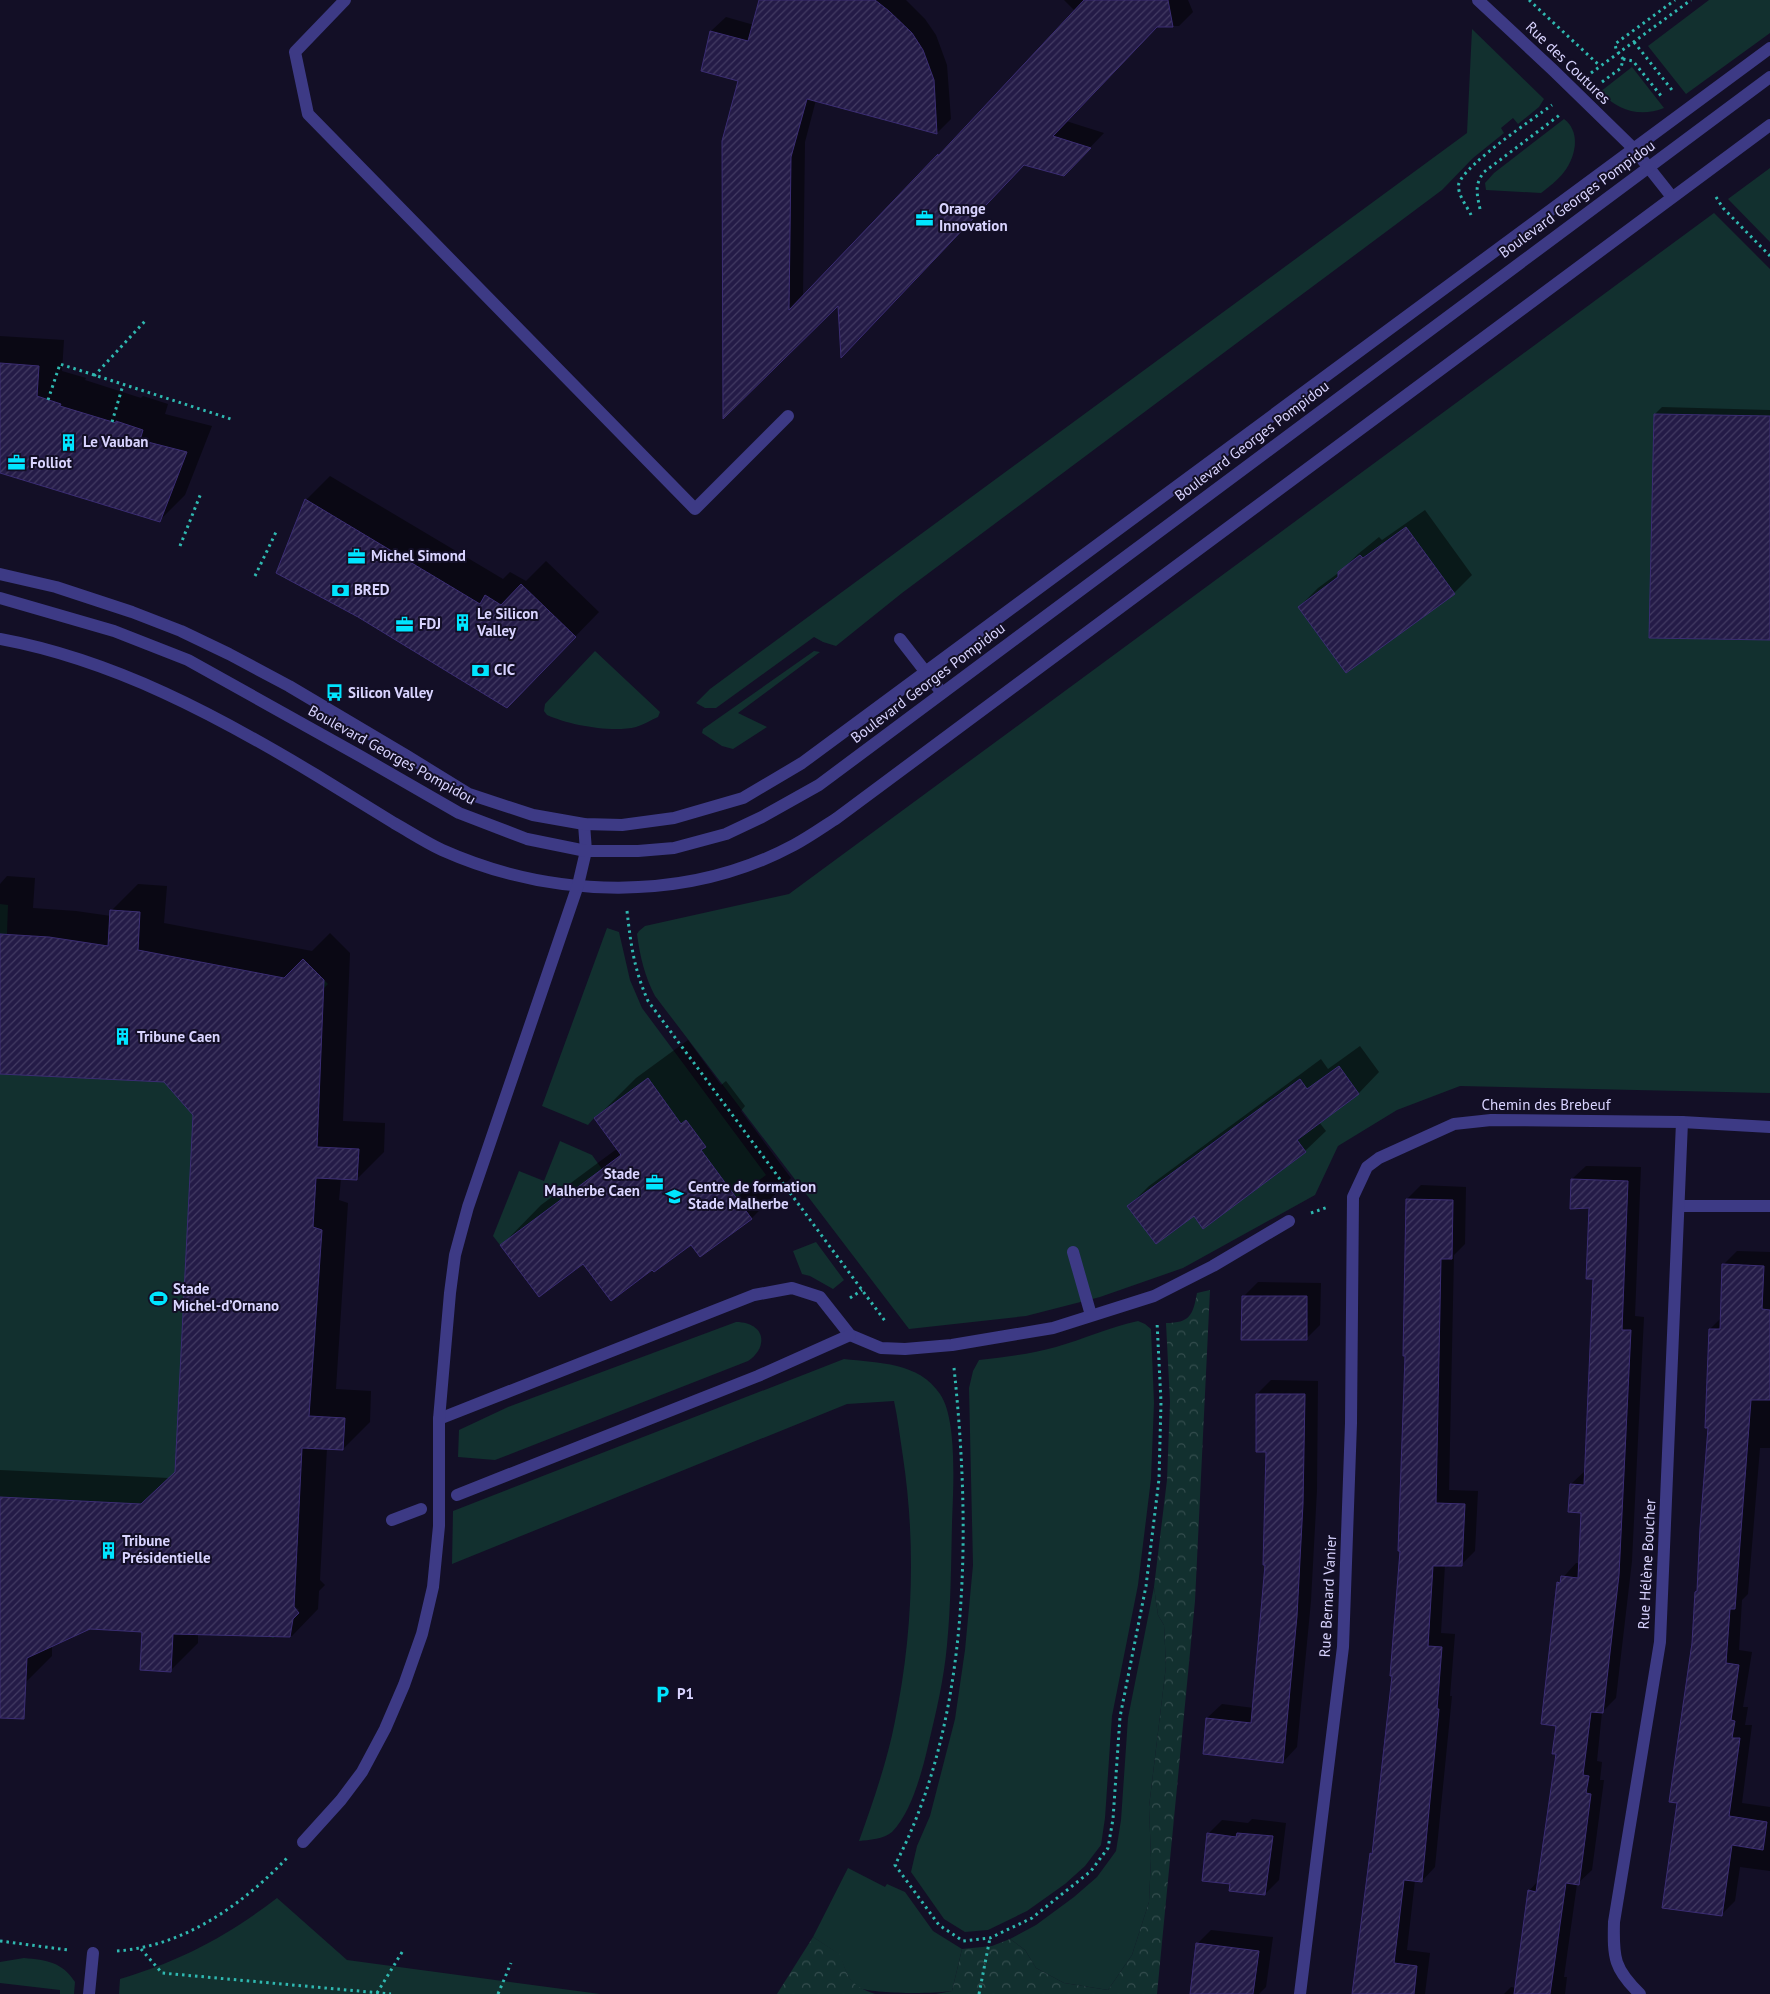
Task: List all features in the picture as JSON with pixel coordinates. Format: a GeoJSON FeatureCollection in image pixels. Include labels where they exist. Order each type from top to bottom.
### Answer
{"type":"FeatureCollection","features":[{"type":"Feature","properties":{"kind":"street"},"geometry":{"type":"LineString","coordinates":[[345,0],[295,52],[308,114],[695,509],[788,416]]}},
{"type":"Feature","properties":{"kind":"street","name":"Rue des Coutures"},"geometry":{"type":"LineString","coordinates":[[1478,0],[1634,149],[1672,197]]}},
{"type":"Feature","properties":{"kind":"street","name":"Boulevard Georges Pompidou"},"geometry":{"type":"LineString","coordinates":[[0,574],[56,587],[132,612],[181,631],[230,654],[289,686],[469,794],[533,815],[584,824],[622,825],[674,818],[743,798],[802,763],[1770,48]]}},
{"type":"Feature","properties":{"kind":"street","name":"Boulevard Georges Pompidou"},"geometry":{"type":"LineString","coordinates":[[0,598],[114,631],[180,657],[352,751],[459,814],[527,839],[586,851],[638,851],[674,848],[726,834],[762,817],[819,785],[1770,77]]}},
{"type":"Feature","properties":{"kind":"street"},"geometry":{"type":"LineString","coordinates":[[0,639],[38,647],[96,665],[203,710],[268,746],[440,849],[505,874],[578,885],[624,888],[666,886],[712,876],[751,864],[794,845],[836,818],[1770,125]]}},
{"type":"Feature","properties":{"kind":"street"},"geometry":{"type":"LineString","coordinates":[[900,639],[942,693]]}},
{"type":"Feature","properties":{"kind":"street"},"geometry":{"type":"LineString","coordinates":[[303,1842],[341,1800],[362,1772],[385,1729],[404,1685],[422,1634],[433,1587],[439,1526],[439,1419],[455,1255],[468,1207],[578,885],[586,851],[584,824]]}},
{"type":"Feature","properties":{"kind":"street","name":"Chemin des Brebeuf"},"geometry":{"type":"LineString","coordinates":[[1354,1198],[1367,1167],[1379,1158],[1454,1124],[1491,1120],[1682,1122],[1770,1127]]}},
{"type":"Feature","properties":{"kind":"street","name":"Rue Hélène Boucher"},"geometry":{"type":"LineString","coordinates":[[1640,1994],[1619,1970],[1614,1952],[1614,1922],[1660,1642],[1680,1206],[1682,1122]]}},
{"type":"Feature","properties":{"kind":"street","name":"Rue Bernard Vanier"},"geometry":{"type":"LineString","coordinates":[[1300,1994],[1344,1647],[1351,1424],[1354,1198]]}},
{"type":"Feature","properties":{"kind":"street"},"geometry":{"type":"LineString","coordinates":[[1680,1206],[1770,1206]]}},
{"type":"Feature","properties":{"kind":"street"},"geometry":{"type":"LineString","coordinates":[[439,1419],[754,1295],[792,1288],[820,1296],[850,1335],[881,1348],[905,1349],[952,1345],[1053,1328],[1154,1296],[1213,1266],[1289,1221]]}},
{"type":"Feature","properties":{"kind":"street"},"geometry":{"type":"LineString","coordinates":[[1073,1252],[1091,1315]]}},
{"type":"Feature","properties":{"kind":"street"},"geometry":{"type":"LineString","coordinates":[[457,1494],[758,1376],[850,1335]]}},
{"type":"Feature","properties":{"kind":"street"},"geometry":{"type":"LineString","coordinates":[[392,1520],[421,1509]]}},
{"type":"Feature","properties":{"kind":"street"},"geometry":{"type":"LineString","coordinates":[[89,1994],[93,1953]]}},
{"type":"Feature","properties":{"kind":"path"},"geometry":{"type":"LineString","coordinates":[[1529,0],[1600,66]]}},
{"type":"Feature","properties":{"kind":"path"},"geometry":{"type":"LineString","coordinates":[[1597,86],[1621,68],[1622,59],[1615,44],[1675,0]]}},
{"type":"Feature","properties":{"kind":"path"},"geometry":{"type":"LineString","coordinates":[[1588,75],[1691,0]]}},
{"type":"Feature","properties":{"kind":"path"},"geometry":{"type":"LineString","coordinates":[[1634,42],[1673,91]]}},
{"type":"Feature","properties":{"kind":"path"},"geometry":{"type":"LineString","coordinates":[[1622,59],[1633,61],[1664,99]]}},
{"type":"Feature","properties":{"kind":"path"},"geometry":{"type":"LineString","coordinates":[[1471,215],[1459,191],[1459,182],[1474,164],[1557,102]]}},
{"type":"Feature","properties":{"kind":"path"},"geometry":{"type":"LineString","coordinates":[[1480,209],[1476,191],[1478,179],[1484,172],[1564,112]]}},
{"type":"Feature","properties":{"kind":"path"},"geometry":{"type":"LineString","coordinates":[[1720,194],[1715,198],[1723,208],[1770,256]]}},
{"type":"Feature","properties":{"kind":"path"},"geometry":{"type":"LineString","coordinates":[[94,376],[146,320]]}},
{"type":"Feature","properties":{"kind":"path"},"geometry":{"type":"LineString","coordinates":[[48,400],[60,364],[231,419]]}},
{"type":"Feature","properties":{"kind":"path"},"geometry":{"type":"LineString","coordinates":[[112,422],[123,385]]}},
{"type":"Feature","properties":{"kind":"path"},"geometry":{"type":"LineString","coordinates":[[180,546],[201,493]]}},
{"type":"Feature","properties":{"kind":"path"},"geometry":{"type":"LineString","coordinates":[[255,576],[277,530]]}},
{"type":"Feature","properties":{"kind":"path"},"geometry":{"type":"LineString","coordinates":[[624,888],[633,962],[648,1001],[905,1349]]}},
{"type":"Feature","properties":{"kind":"path"},"geometry":{"type":"LineString","coordinates":[[1289,1221],[1354,1198]]}},
{"type":"Feature","properties":{"kind":"path"},"geometry":{"type":"LineString","coordinates":[[952,1345],[961,1447],[962,1564],[957,1648],[946,1717],[932,1776],[920,1812],[895,1865],[939,1925],[963,1940],[990,1938],[1032,1918],[1091,1871],[1108,1848],[1113,1819],[1120,1717],[1146,1586],[1159,1479],[1162,1402],[1158,1324],[1154,1296]]}},
{"type":"Feature","properties":{"kind":"path"},"geometry":{"type":"LineString","coordinates":[[0,1941],[93,1953],[141,1949],[182,1936],[220,1916],[267,1879],[303,1842]]}},
{"type":"Feature","properties":{"kind":"path"},"geometry":{"type":"LineString","coordinates":[[979,1994],[990,1938]]}},
{"type":"Feature","properties":{"kind":"path"},"geometry":{"type":"LineString","coordinates":[[141,1949],[162,1973],[391,1994]]}},
{"type":"Feature","properties":{"kind":"path"},"geometry":{"type":"LineString","coordinates":[[377,1993],[404,1949]]}},
{"type":"Feature","properties":{"kind":"path"},"geometry":{"type":"LineString","coordinates":[[498,1994],[510,1963]]}},
{"type":"Feature","properties":{"kind":"green space"},"geometry":{"type":"Polygon","coordinates":[[[1709,0],[1770,0],[1770,33],[1686,94],[1648,46],[1709,0]]]}},
{"type":"Feature","properties":{"kind":"green space"},"geometry":{"type":"Polygon","coordinates":[[[1472,29],[1544,99],[1539,107],[1518,124],[1513,118],[1501,128],[1504,133],[1473,158],[1442,190],[902,593],[836,646],[814,637],[716,708],[705,708],[696,703],[710,689],[1467,133],[1472,29]]]}},
{"type":"Feature","properties":{"kind":"green space"},"geometry":{"type":"Polygon","coordinates":[[[1632,67],[1664,108],[1646,112],[1629,110],[1614,104],[1600,92],[1632,67]]]}},
{"type":"Feature","properties":{"kind":"green space"},"geometry":{"type":"Polygon","coordinates":[[[1564,119],[1569,124],[1575,137],[1574,152],[1568,166],[1556,181],[1541,193],[1486,190],[1485,183],[1494,173],[1564,119]]]}},
{"type":"Feature","properties":{"kind":"green space"},"geometry":{"type":"Polygon","coordinates":[[[1770,168],[1770,242],[1728,199],[1770,168]]]}},
{"type":"Feature","properties":{"kind":"green space"},"geometry":{"type":"Polygon","coordinates":[[[1714,213],[1770,269],[1770,1093],[1460,1086],[1397,1110],[1338,1146],[1315,1195],[1183,1268],[1100,1297],[1026,1316],[909,1329],[655,996],[648,982],[641,959],[637,934],[639,931],[645,926],[789,894],[1714,213]]]}},
{"type":"Feature","properties":{"kind":"green space"},"geometry":{"type":"Polygon","coordinates":[[[595,651],[660,712],[658,717],[636,727],[615,729],[578,725],[547,715],[544,711],[545,704],[595,651]]]}},
{"type":"Feature","properties":{"kind":"green space"},"geometry":{"type":"Polygon","coordinates":[[[814,651],[820,652],[738,713],[767,727],[733,749],[722,746],[702,733],[703,729],[814,651]]]}},
{"type":"Feature","properties":{"kind":"green space","name":"Stade Michel-d’Ornano"},"geometry":{"type":"Polygon","coordinates":[[[0,904],[8,905],[7,934],[108,946],[110,910],[140,912],[138,950],[284,978],[303,959],[328,984],[323,989],[317,1147],[359,1150],[357,1180],[316,1178],[313,1227],[322,1230],[313,1367],[306,1366],[305,1416],[345,1418],[343,1450],[302,1448],[294,1607],[299,1613],[273,1638],[173,1634],[171,1671],[140,1670],[142,1632],[90,1629],[27,1658],[0,1696],[0,904]]]}},
{"type":"Feature","properties":{"kind":"green space"},"geometry":{"type":"Polygon","coordinates":[[[607,928],[619,932],[630,980],[642,1008],[766,1175],[736,1198],[701,1151],[706,1147],[686,1120],[681,1124],[648,1079],[594,1118],[588,1125],[542,1106],[607,928]]]}},
{"type":"Feature","properties":{"kind":"green space"},"geometry":{"type":"Polygon","coordinates":[[[560,1141],[592,1155],[602,1169],[500,1245],[493,1236],[519,1171],[544,1181],[560,1141]]]}},
{"type":"Feature","properties":{"kind":"green space"},"geometry":{"type":"Polygon","coordinates":[[[816,1242],[844,1280],[833,1289],[810,1276],[802,1274],[793,1251],[816,1242]]]}},
{"type":"Feature","properties":{"kind":"green space"},"geometry":{"type":"Polygon","coordinates":[[[1210,1290],[1195,1601],[1157,1994],[936,1994],[952,1991],[962,1949],[992,1946],[1010,1939],[1025,1950],[1036,1968],[1064,1983],[1108,1990],[1132,1955],[1149,1902],[1151,1858],[1149,1807],[1166,1666],[1164,1625],[1158,1615],[1154,1587],[1167,1480],[1170,1402],[1166,1323],[1174,1323],[1189,1316],[1194,1307],[1197,1293],[1210,1290]]]}},
{"type":"Feature","properties":{"kind":"green space"},"geometry":{"type":"Polygon","coordinates":[[[1138,1321],[1151,1329],[1154,1403],[1151,1479],[1138,1585],[1112,1716],[1105,1818],[1101,1845],[1085,1866],[1065,1884],[1027,1911],[988,1930],[965,1932],[944,1919],[911,1872],[917,1846],[930,1816],[955,1719],[965,1650],[973,1565],[969,1388],[973,1371],[979,1360],[1047,1349],[1138,1321]]]}},
{"type":"Feature","properties":{"kind":"green space"},"geometry":{"type":"Polygon","coordinates":[[[736,1322],[753,1326],[761,1336],[759,1349],[748,1361],[495,1460],[458,1457],[459,1430],[508,1407],[736,1322]]]}},
{"type":"Feature","properties":{"kind":"green space"},"geometry":{"type":"Polygon","coordinates":[[[844,1359],[897,1366],[921,1376],[931,1383],[940,1394],[946,1406],[950,1421],[953,1457],[951,1585],[947,1645],[944,1670],[926,1756],[915,1792],[899,1824],[892,1832],[885,1836],[859,1841],[892,1736],[906,1655],[909,1622],[911,1589],[910,1523],[903,1457],[894,1401],[847,1404],[452,1564],[453,1511],[844,1359]]]}},
{"type":"Feature","properties":{"kind":"green space"},"geometry":{"type":"Polygon","coordinates":[[[1154,1587],[1158,1615],[1164,1625],[1166,1666],[1149,1807],[1151,1858],[1149,1902],[1132,1955],[1108,1990],[1064,1983],[1036,1968],[1025,1950],[1010,1939],[1036,1925],[1074,1897],[1097,1877],[1116,1851],[1121,1820],[1128,1718],[1154,1587]]]}},
{"type":"Feature","properties":{"kind":"green space"},"geometry":{"type":"Polygon","coordinates":[[[848,1868],[885,1887],[887,1884],[905,1892],[933,1931],[962,1949],[952,1991],[904,1993],[859,1988],[849,1978],[840,1955],[813,1937],[848,1868]]]}},
{"type":"Feature","properties":{"kind":"green space"},"geometry":{"type":"Polygon","coordinates":[[[277,1898],[347,1960],[600,1994],[119,1994],[120,1979],[164,1964],[203,1946],[240,1924],[277,1898]]]}},
{"type":"Feature","properties":{"kind":"green space"},"geometry":{"type":"Polygon","coordinates":[[[813,1937],[841,1955],[848,1976],[861,1988],[875,1994],[777,1994],[813,1937]]]}},
{"type":"Feature","properties":{"kind":"green space"},"geometry":{"type":"Polygon","coordinates":[[[24,1958],[47,1961],[65,1970],[75,1982],[74,1994],[60,1994],[60,1990],[0,1983],[0,1962],[24,1958]]]}},
{"type":"Feature","properties":{"kind":"building","name":"Orange Innovation"},"geometry":{"type":"Polygon","coordinates":[[[759,0],[875,0],[912,33],[923,50],[934,80],[937,134],[807,99],[791,157],[789,310],[938,154],[938,156],[1084,0],[1168,0],[1173,27],[1157,27],[1053,136],[1091,148],[1064,176],[1024,165],[841,358],[838,306],[723,419],[722,141],[738,81],[701,71],[710,31],[748,41],[759,0]]]}},
{"type":"Feature","properties":{"kind":"building","name":"Le Vauban"},"geometry":{"type":"Polygon","coordinates":[[[0,363],[39,366],[37,396],[61,404],[60,406],[143,430],[140,440],[187,452],[160,522],[0,473],[0,363]]]}},
{"type":"Feature","properties":{"kind":"building"},"geometry":{"type":"Polygon","coordinates":[[[1654,414],[1770,416],[1770,640],[1649,638],[1654,414]]]}},
{"type":"Feature","properties":{"kind":"building","name":"Le Silicon Valley"},"geometry":{"type":"Polygon","coordinates":[[[305,499],[480,604],[485,595],[501,605],[521,584],[576,637],[507,708],[358,617],[276,573],[305,499]]]}},
{"type":"Feature","properties":{"kind":"building"},"geometry":{"type":"Polygon","coordinates":[[[1406,527],[1455,594],[1346,673],[1298,607],[1338,577],[1338,572],[1360,555],[1363,558],[1406,527]]]}},
{"type":"Feature","properties":{"kind":"building","name":"Stade Michel-d’Ornano"},"geometry":{"type":"Polygon","coordinates":[[[110,910],[140,912],[138,950],[284,978],[303,959],[324,980],[317,1147],[359,1149],[357,1180],[316,1178],[313,1227],[322,1230],[309,1416],[345,1418],[343,1450],[302,1448],[294,1607],[299,1613],[293,1619],[290,1637],[173,1634],[171,1672],[140,1670],[142,1632],[90,1629],[27,1658],[24,1719],[0,1718],[0,1497],[141,1504],[175,1472],[193,1115],[164,1082],[0,1074],[0,934],[49,937],[108,946],[110,910]]]}},
{"type":"Feature","properties":{"kind":"building"},"geometry":{"type":"Polygon","coordinates":[[[1339,1066],[1359,1094],[1297,1140],[1306,1152],[1203,1229],[1194,1216],[1156,1244],[1127,1206],[1300,1079],[1307,1089],[1339,1066]]]}},
{"type":"Feature","properties":{"kind":"building","name":"Stade Malherbe Caen"},"geometry":{"type":"Polygon","coordinates":[[[648,1078],[681,1124],[686,1120],[706,1147],[701,1150],[752,1219],[700,1257],[691,1245],[654,1272],[652,1270],[611,1301],[583,1264],[539,1297],[500,1245],[621,1155],[594,1118],[648,1078]]]}},
{"type":"Feature","properties":{"kind":"building"},"geometry":{"type":"Polygon","coordinates":[[[1571,1179],[1628,1181],[1622,1330],[1631,1330],[1619,1575],[1603,1713],[1591,1712],[1583,1775],[1589,1776],[1586,1793],[1591,1794],[1579,1885],[1566,1883],[1550,1994],[1514,1994],[1528,1890],[1536,1892],[1556,1754],[1552,1754],[1556,1726],[1541,1724],[1557,1582],[1560,1583],[1561,1576],[1578,1578],[1581,1513],[1568,1512],[1570,1484],[1584,1485],[1593,1279],[1586,1279],[1589,1208],[1570,1209],[1571,1179]]]}},
{"type":"Feature","properties":{"kind":"building"},"geometry":{"type":"Polygon","coordinates":[[[1406,1199],[1453,1200],[1452,1259],[1441,1259],[1436,1503],[1465,1504],[1462,1566],[1433,1566],[1428,1646],[1442,1647],[1437,1709],[1439,1709],[1422,1882],[1404,1880],[1394,1963],[1417,1966],[1414,1994],[1352,1994],[1370,1853],[1372,1854],[1392,1676],[1390,1676],[1400,1551],[1398,1551],[1405,1356],[1403,1356],[1406,1199]]]}},
{"type":"Feature","properties":{"kind":"building"},"geometry":{"type":"Polygon","coordinates":[[[1722,1264],[1764,1266],[1762,1309],[1770,1310],[1770,1400],[1751,1400],[1735,1609],[1730,1609],[1726,1663],[1739,1665],[1731,1720],[1735,1721],[1732,1738],[1740,1738],[1729,1816],[1767,1822],[1763,1850],[1732,1845],[1722,1916],[1662,1908],[1677,1803],[1669,1802],[1692,1643],[1695,1592],[1697,1591],[1708,1428],[1705,1428],[1709,1329],[1720,1329],[1722,1264]]]}},
{"type":"Feature","properties":{"kind":"building"},"geometry":{"type":"Polygon","coordinates":[[[1242,1296],[1307,1296],[1307,1340],[1241,1340],[1242,1296]]]}},
{"type":"Feature","properties":{"kind":"building"},"geometry":{"type":"Polygon","coordinates":[[[1256,1394],[1305,1394],[1303,1504],[1297,1616],[1283,1763],[1203,1754],[1206,1718],[1251,1723],[1265,1565],[1263,1565],[1266,1452],[1256,1452],[1256,1394]]]}},
{"type":"Feature","properties":{"kind":"building"},"geometry":{"type":"Polygon","coordinates":[[[1207,1833],[1236,1837],[1237,1833],[1273,1836],[1265,1895],[1229,1891],[1230,1884],[1202,1881],[1207,1833]]]}},
{"type":"Feature","properties":{"kind":"building"},"geometry":{"type":"Polygon","coordinates":[[[1196,1943],[1259,1951],[1253,1994],[1190,1994],[1196,1943]]]}},
{"type":"Feature","properties":{"kind":"place","name":"Orange Innovation"},"geometry":{"type":"Point","coordinates":[925,218]}},
{"type":"Feature","properties":{"kind":"place","name":"Le Vauban"},"geometry":{"type":"Point","coordinates":[69,442]}},
{"type":"Feature","properties":{"kind":"place","name":"Folliot"},"geometry":{"type":"Point","coordinates":[16,463]}},
{"type":"Feature","properties":{"kind":"place","name":"Michel Simond"},"geometry":{"type":"Point","coordinates":[357,556]}},
{"type":"Feature","properties":{"kind":"place","name":"BRED"},"geometry":{"type":"Point","coordinates":[340,590]}},
{"type":"Feature","properties":{"kind":"place","name":"Le Silicon Valley"},"geometry":{"type":"Point","coordinates":[463,623]}},
{"type":"Feature","properties":{"kind":"place","name":"FDJ"},"geometry":{"type":"Point","coordinates":[405,624]}},
{"type":"Feature","properties":{"kind":"place","name":"CIC"},"geometry":{"type":"Point","coordinates":[480,670]}},
{"type":"Feature","properties":{"kind":"place","name":"Silicon Valley"},"geometry":{"type":"Point","coordinates":[334,693]}},
{"type":"Feature","properties":{"kind":"place","name":"Tribune Caen"},"geometry":{"type":"Point","coordinates":[123,1037]}},
{"type":"Feature","properties":{"kind":"place","name":"Stade Malherbe Caen"},"geometry":{"type":"Point","coordinates":[654,1183]}},
{"type":"Feature","properties":{"kind":"place","name":"Centre de formation Stade Malherbe"},"geometry":{"type":"Point","coordinates":[674,1196]}},
{"type":"Feature","properties":{"kind":"place","name":"Stade Michel-d’Ornano"},"geometry":{"type":"Point","coordinates":[159,1298]}},
{"type":"Feature","properties":{"kind":"place","name":"Tribune Présidentielle"},"geometry":{"type":"Point","coordinates":[108,1550]}},
{"type":"Feature","properties":{"kind":"place","name":"P1"},"geometry":{"type":"Point","coordinates":[663,1694]}}]}
